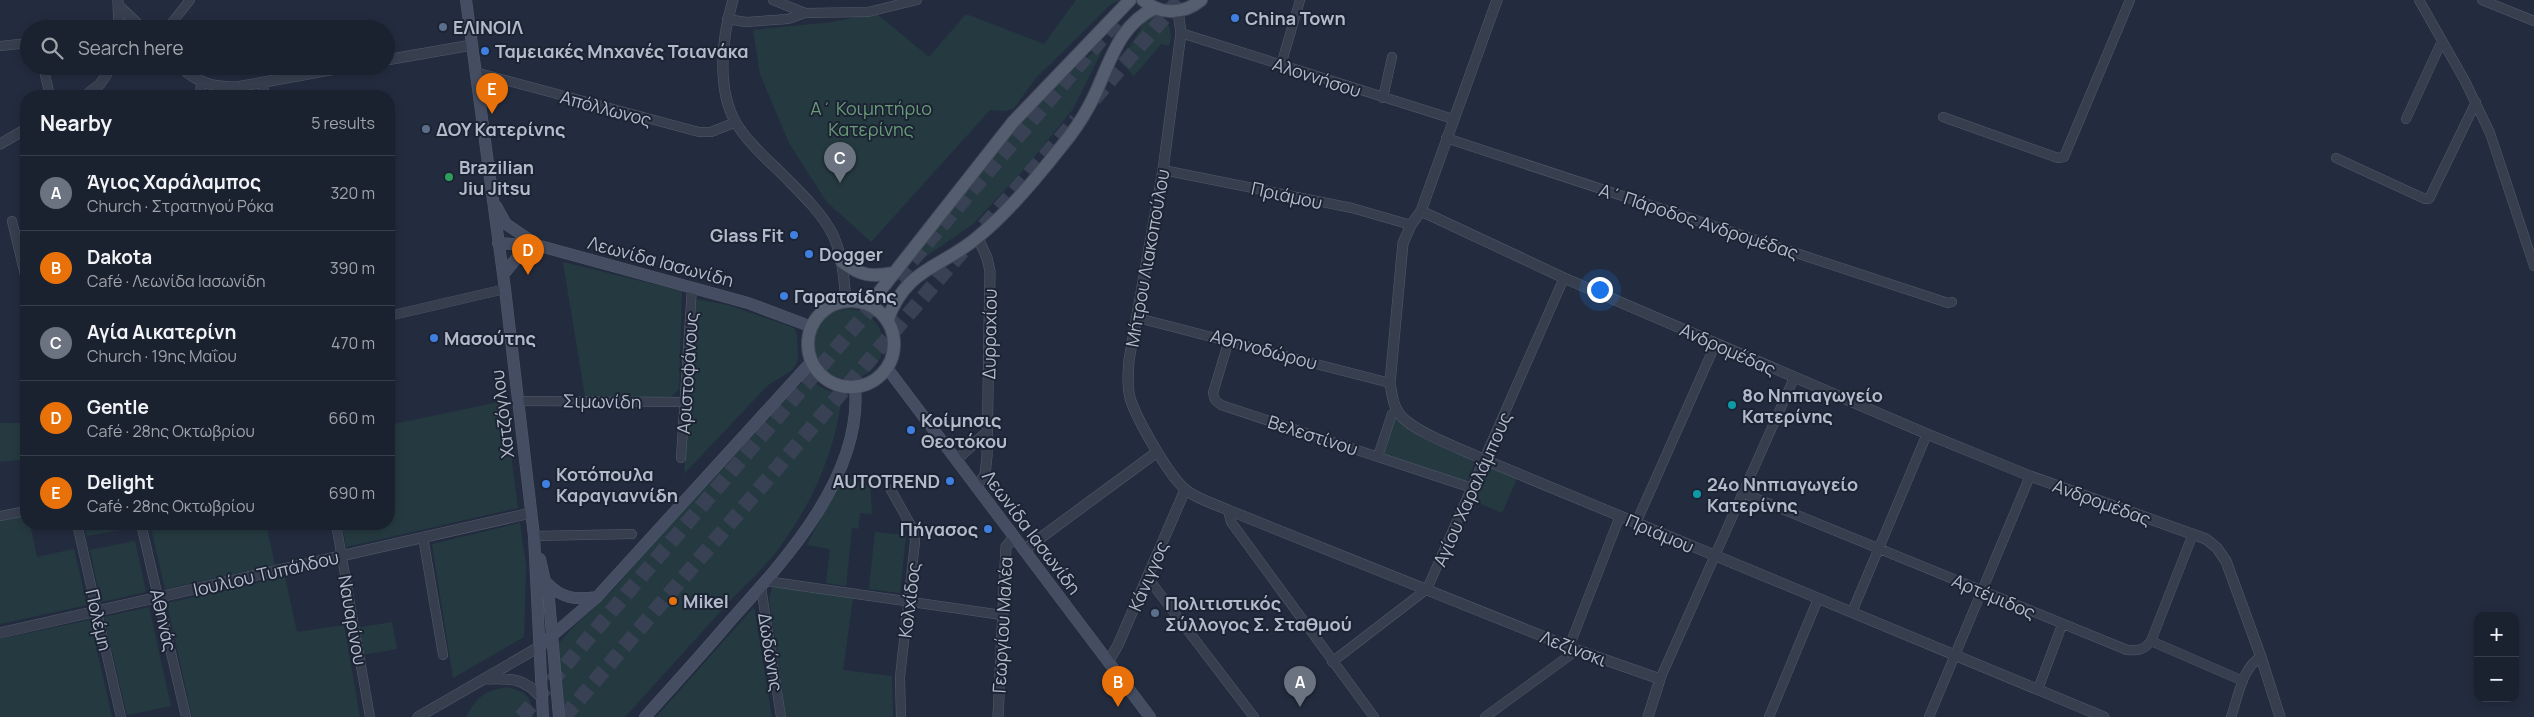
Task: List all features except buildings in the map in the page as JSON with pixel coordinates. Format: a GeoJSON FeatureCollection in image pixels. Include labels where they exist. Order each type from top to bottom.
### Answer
{"type":"FeatureCollection","features":[{"type":"Feature","properties":{"kind":"main road","name":"Χατζόγλου"},"geometry":{"type":"LineString","coordinates":[[466,0],[505,289],[534,536],[543,717]]}},
{"type":"Feature","properties":{"kind":"main road"},"geometry":{"type":"LineString","coordinates":[[869,305],[1013,122],[1130,0]]}},
{"type":"Feature","properties":{"kind":"main road"},"geometry":{"type":"LineString","coordinates":[[1143,0],[1155,8],[1178,11],[1193,6],[1200,0]]}},
{"type":"Feature","properties":{"kind":"main road"},"geometry":{"type":"LineString","coordinates":[[887,321],[893,305],[910,282],[926,269],[978,238],[994,223],[1061,147],[1090,106],[1116,46],[1126,32],[1144,14],[1155,8]]}},
{"type":"Feature","properties":{"kind":"main road"},"geometry":{"type":"LineString","coordinates":[[492,196],[506,224],[540,246],[516,259],[503,275]]}},
{"type":"Feature","properties":{"kind":"main road","name":"Λεωνίδα Ιασωνίδη"},"geometry":{"type":"LineString","coordinates":[[498,243],[540,246],[748,302],[812,327]]}},
{"type":"Feature","properties":{"kind":"main road"},"geometry":{"type":"LineString","coordinates":[[842,262],[862,274],[873,276],[894,273]]}},
{"type":"Feature","properties":{"kind":"main road"},"geometry":{"type":"LineString","coordinates":[[846,302],[869,305],[887,321],[892,332],[894,345],[892,357],[887,368],[878,378],[867,384],[854,387],[841,386],[829,381],[819,372],[812,361],[809,344],[812,327],[826,310],[846,302]]}},
{"type":"Feature","properties":{"kind":"main road"},"geometry":{"type":"LineString","coordinates":[[539,647],[597,597],[812,361]]}},
{"type":"Feature","properties":{"kind":"main road","name":"Λεωνίδα Ιασωνίδη"},"geometry":{"type":"LineString","coordinates":[[887,368],[1150,717]]}},
{"type":"Feature","properties":{"kind":"main road"},"geometry":{"type":"LineString","coordinates":[[645,717],[764,584],[819,511],[839,469],[853,419],[854,387]]}},
{"type":"Feature","properties":{"kind":"main road","name":"Χατζόγλου"},"geometry":{"type":"LineString","coordinates":[[534,536],[546,582],[559,717]]}},
{"type":"Feature","properties":{"kind":"main road"},"geometry":{"type":"LineString","coordinates":[[546,582],[562,596],[571,599],[597,597]]}},
{"type":"Feature","properties":{"kind":"street"},"geometry":{"type":"LineString","coordinates":[[174,20],[190,0]]}},
{"type":"Feature","properties":{"kind":"street"},"geometry":{"type":"LineString","coordinates":[[733,0],[727,19],[724,77],[726,94],[736,122],[749,140],[810,202],[826,223],[842,262],[846,302]]}},
{"type":"Feature","properties":{"kind":"street"},"geometry":{"type":"LineString","coordinates":[[773,0],[805,13]]}},
{"type":"Feature","properties":{"kind":"street"},"geometry":{"type":"LineString","coordinates":[[727,19],[746,22],[788,19],[805,13],[868,12],[918,0]]}},
{"type":"Feature","properties":{"kind":"street"},"geometry":{"type":"LineString","coordinates":[[1281,65],[1300,0]]}},
{"type":"Feature","properties":{"kind":"street"},"geometry":{"type":"LineString","coordinates":[[1378,456],[1392,414],[1398,411],[1390,383],[1403,243],[1411,224],[1421,211],[1497,0]]}},
{"type":"Feature","properties":{"kind":"street"},"geometry":{"type":"LineString","coordinates":[[1943,117],[2058,158],[2064,157],[2130,0]]}},
{"type":"Feature","properties":{"kind":"street"},"geometry":{"type":"LineString","coordinates":[[2419,0],[2476,102],[2502,165],[2534,266]]}},
{"type":"Feature","properties":{"kind":"street"},"geometry":{"type":"LineString","coordinates":[[2482,0],[2534,21]]}},
{"type":"Feature","properties":{"kind":"street"},"geometry":{"type":"LineString","coordinates":[[118,3],[118,20]]}},
{"type":"Feature","properties":{"kind":"street"},"geometry":{"type":"LineString","coordinates":[[118,3],[134,20]]}},
{"type":"Feature","properties":{"kind":"street","name":"Μήτρου Λιακοπούλου"},"geometry":{"type":"LineString","coordinates":[[1178,11],[1181,34],[1163,170],[1138,318],[1128,360],[1127,380],[1130,398],[1138,417],[1157,452],[1185,490]]}},
{"type":"Feature","properties":{"kind":"street","name":"Αλοννήσου"},"geometry":{"type":"LineString","coordinates":[[1181,34],[1453,119]]}},
{"type":"Feature","properties":{"kind":"street"},"geometry":{"type":"LineString","coordinates":[[2406,119],[2442,41]]}},
{"type":"Feature","properties":{"kind":"street"},"geometry":{"type":"LineString","coordinates":[[0,46],[20,44]]}},
{"type":"Feature","properties":{"kind":"street"},"geometry":{"type":"LineString","coordinates":[[395,58],[472,45]]}},
{"type":"Feature","properties":{"kind":"street"},"geometry":{"type":"LineString","coordinates":[[1383,98],[1392,56]]}},
{"type":"Feature","properties":{"kind":"street","name":"Απόλλωνος"},"geometry":{"type":"LineString","coordinates":[[475,72],[699,132],[712,132],[736,122]]}},
{"type":"Feature","properties":{"kind":"street"},"geometry":{"type":"LineString","coordinates":[[45,75],[49,90]]}},
{"type":"Feature","properties":{"kind":"street"},"geometry":{"type":"LineString","coordinates":[[94,90],[108,75]]}},
{"type":"Feature","properties":{"kind":"street"},"geometry":{"type":"LineString","coordinates":[[191,75],[201,83],[219,87],[301,75]]}},
{"type":"Feature","properties":{"kind":"street"},"geometry":{"type":"LineString","coordinates":[[262,82],[264,90]]}},
{"type":"Feature","properties":{"kind":"street"},"geometry":{"type":"LineString","coordinates":[[200,90],[201,83]]}},
{"type":"Feature","properties":{"kind":"street"},"geometry":{"type":"LineString","coordinates":[[2336,158],[2425,199],[2429,199],[2476,102]]}},
{"type":"Feature","properties":{"kind":"street"},"geometry":{"type":"LineString","coordinates":[[0,144],[20,132]]}},
{"type":"Feature","properties":{"kind":"street","name":"Α΄ Πάροδος Ανδρομέδας"},"geometry":{"type":"LineString","coordinates":[[1446,138],[1948,303],[1952,302]]}},
{"type":"Feature","properties":{"kind":"street","name":"Πριάμου"},"geometry":{"type":"LineString","coordinates":[[1163,170],[1352,208],[1411,224]]}},
{"type":"Feature","properties":{"kind":"street","name":"Ανδρομέδας"},"geometry":{"type":"LineString","coordinates":[[1421,211],[1564,278],[1794,378],[2030,476],[2193,534],[2217,548],[2226,561],[2261,657],[2280,717]]}},
{"type":"Feature","properties":{"kind":"street"},"geometry":{"type":"LineString","coordinates":[[12,221],[20,251]]}},
{"type":"Feature","properties":{"kind":"street","name":"Δυρραχίου"},"geometry":{"type":"LineString","coordinates":[[976,487],[985,475],[990,271],[985,252],[978,238]]}},
{"type":"Feature","properties":{"kind":"street","name":"Αγίου Χαραλάμπους"},"geometry":{"type":"LineString","coordinates":[[1332,662],[1427,589],[1564,278]]}},
{"type":"Feature","properties":{"kind":"street","name":"Αριστοφάνους"},"geometry":{"type":"LineString","coordinates":[[681,458],[692,287]]}},
{"type":"Feature","properties":{"kind":"street"},"geometry":{"type":"LineString","coordinates":[[395,315],[505,289]]}},
{"type":"Feature","properties":{"kind":"street","name":"Αθηνοδώρου"},"geometry":{"type":"LineString","coordinates":[[1138,318],[1390,383]]}},
{"type":"Feature","properties":{"kind":"street","name":"Βελεστίνου"},"geometry":{"type":"LineString","coordinates":[[1229,340],[1213,393],[1216,400],[1221,404],[1472,488]]}},
{"type":"Feature","properties":{"kind":"street"},"geometry":{"type":"LineString","coordinates":[[1636,522],[1716,343]]}},
{"type":"Feature","properties":{"kind":"street"},"geometry":{"type":"LineString","coordinates":[[1648,717],[1660,679],[1794,378]]}},
{"type":"Feature","properties":{"kind":"street","name":"Σιμωνίδη"},"geometry":{"type":"LineString","coordinates":[[518,401],[686,402]]}},
{"type":"Feature","properties":{"kind":"street","name":"Πριάμου"},"geometry":{"type":"LineString","coordinates":[[1398,411],[1401,416],[1417,428],[1485,460],[2104,717]]}},
{"type":"Feature","properties":{"kind":"street"},"geometry":{"type":"LineString","coordinates":[[956,460],[987,432]]}},
{"type":"Feature","properties":{"kind":"street"},"geometry":{"type":"LineString","coordinates":[[1852,612],[1927,434]]}},
{"type":"Feature","properties":{"kind":"street"},"geometry":{"type":"LineString","coordinates":[[1024,550],[1157,452]]}},
{"type":"Feature","properties":{"kind":"street"},"geometry":{"type":"LineString","coordinates":[[1929,717],[2030,476]]}},
{"type":"Feature","properties":{"kind":"street","name":"Κολχίδος"},"geometry":{"type":"LineString","coordinates":[[891,490],[914,531],[916,542],[900,677],[901,717]]}},
{"type":"Feature","properties":{"kind":"street","name":"Λεζίνσκι"},"geometry":{"type":"LineString","coordinates":[[1185,490],[1228,510],[1573,648],[1660,679]]}},
{"type":"Feature","properties":{"kind":"street","name":"Κάνιγγος"},"geometry":{"type":"LineString","coordinates":[[1108,662],[1118,645],[1185,490]]}},
{"type":"Feature","properties":{"kind":"street","name":"Αρτέμιδος"},"geometry":{"type":"LineString","coordinates":[[1743,494],[2127,650],[2145,648],[2151,641]]}},
{"type":"Feature","properties":{"kind":"street"},"geometry":{"type":"LineString","coordinates":[[1228,510],[1231,522],[1374,717]]}},
{"type":"Feature","properties":{"kind":"street"},"geometry":{"type":"LineString","coordinates":[[0,516],[20,512]]}},
{"type":"Feature","properties":{"kind":"street","name":"Ιουλίου Τυπάλδου"},"geometry":{"type":"LineString","coordinates":[[0,633],[531,513]]}},
{"type":"Feature","properties":{"kind":"street"},"geometry":{"type":"LineString","coordinates":[[1485,717],[1573,648],[1620,516]]}},
{"type":"Feature","properties":{"kind":"street","name":"Πολέμη"},"geometry":{"type":"LineString","coordinates":[[78,530],[121,717]]}},
{"type":"Feature","properties":{"kind":"street","name":"Αθηνάς"},"geometry":{"type":"LineString","coordinates":[[142,530],[186,717]]}},
{"type":"Feature","properties":{"kind":"street","name":"Ναυαρίνου"},"geometry":{"type":"LineString","coordinates":[[337,530],[370,717]]}},
{"type":"Feature","properties":{"kind":"street"},"geometry":{"type":"LineString","coordinates":[[534,536],[632,534]]}},
{"type":"Feature","properties":{"kind":"street"},"geometry":{"type":"LineString","coordinates":[[2193,534],[2151,641],[2244,681]]}},
{"type":"Feature","properties":{"kind":"street"},"geometry":{"type":"LineString","coordinates":[[423,537],[443,654]]}},
{"type":"Feature","properties":{"kind":"street","name":"Γεωργίου Μαλέα"},"geometry":{"type":"LineString","coordinates":[[998,717],[1006,547],[1014,537]]}},
{"type":"Feature","properties":{"kind":"street"},"geometry":{"type":"LineString","coordinates":[[1147,577],[1254,717]]}},
{"type":"Feature","properties":{"kind":"street"},"geometry":{"type":"LineString","coordinates":[[764,584],[908,600],[1002,615]]}},
{"type":"Feature","properties":{"kind":"street","name":"Δωδώνης"},"geometry":{"type":"LineString","coordinates":[[764,584],[781,717]]}},
{"type":"Feature","properties":{"kind":"street"},"geometry":{"type":"LineString","coordinates":[[1770,717],[1818,599]]}},
{"type":"Feature","properties":{"kind":"street"},"geometry":{"type":"LineString","coordinates":[[2038,689],[2062,625]]}},
{"type":"Feature","properties":{"kind":"street"},"geometry":{"type":"LineString","coordinates":[[418,717],[539,647]]}},
{"type":"Feature","properties":{"kind":"street"},"geometry":{"type":"LineString","coordinates":[[2231,717],[2249,668],[2254,660],[2261,657]]}},
{"type":"Feature","properties":{"kind":"street"},"geometry":{"type":"LineString","coordinates":[[485,679],[508,678],[522,682],[532,687],[542,698]]}},
{"type":"Feature","properties":{"kind":"green space","name":"Α΄ Κοιμητήριο Κατερίνης"},"geometry":{"type":"Polygon","coordinates":[[[1076,0],[1120,0],[1110,5],[1035,79],[1014,108],[1005,111],[990,110],[871,242],[826,201],[789,143],[760,74],[753,30],[833,22],[876,13],[929,57],[966,14],[1044,44],[1076,0]]]}},
{"type":"Feature","properties":{"kind":"green space"},"geometry":{"type":"Polygon","coordinates":[[[1157,13],[1165,20],[1171,32],[1169,46],[1161,44],[1134,76],[1120,62],[1140,30],[1142,21],[1157,13]]]}},
{"type":"Feature","properties":{"kind":"green space"},"geometry":{"type":"Polygon","coordinates":[[[1103,44],[1103,49],[1073,109],[1025,168],[973,224],[918,262],[915,261],[947,209],[988,158],[1055,85],[1103,44]]]}},
{"type":"Feature","properties":{"kind":"green space"},"geometry":{"type":"Polygon","coordinates":[[[563,262],[682,291],[679,389],[670,398],[585,396],[563,262]]]}},
{"type":"Feature","properties":{"kind":"green space"},"geometry":{"type":"Polygon","coordinates":[[[695,299],[728,305],[794,328],[797,334],[798,361],[792,370],[767,386],[684,474],[695,299]]]}},
{"type":"Feature","properties":{"kind":"green space"},"geometry":{"type":"Polygon","coordinates":[[[855,309],[868,315],[877,324],[881,330],[883,344],[881,358],[873,369],[862,377],[841,379],[834,377],[823,369],[815,358],[813,337],[815,330],[823,319],[834,311],[855,309]]]}},
{"type":"Feature","properties":{"kind":"green space"},"geometry":{"type":"Polygon","coordinates":[[[808,378],[824,389],[842,395],[839,415],[828,455],[813,493],[793,528],[775,553],[625,717],[561,717],[559,643],[574,626],[611,592],[684,506],[783,398],[808,378]]]}},
{"type":"Feature","properties":{"kind":"green space"},"geometry":{"type":"Polygon","coordinates":[[[504,401],[518,508],[346,547],[343,530],[395,530],[395,424],[504,401]]]}},
{"type":"Feature","properties":{"kind":"green space"},"geometry":{"type":"Polygon","coordinates":[[[1395,419],[1418,436],[1475,462],[1466,483],[1383,454],[1395,419]]]}},
{"type":"Feature","properties":{"kind":"green space"},"geometry":{"type":"Polygon","coordinates":[[[0,423],[20,423],[20,460],[0,462],[0,423]]]}},
{"type":"Feature","properties":{"kind":"green space"},"geometry":{"type":"Polygon","coordinates":[[[1486,466],[1517,479],[1502,513],[1472,500],[1486,466]]]}},
{"type":"Feature","properties":{"kind":"green space"},"geometry":{"type":"Polygon","coordinates":[[[842,476],[870,486],[872,514],[860,513],[858,529],[852,528],[846,586],[826,583],[830,549],[807,545],[842,476]]]}},
{"type":"Feature","properties":{"kind":"green space"},"geometry":{"type":"Polygon","coordinates":[[[20,517],[20,530],[31,530],[37,557],[74,549],[87,605],[0,624],[0,521],[20,517]]]}},
{"type":"Feature","properties":{"kind":"green space"},"geometry":{"type":"Polygon","coordinates":[[[520,523],[526,566],[524,637],[453,678],[432,544],[520,523]]]}},
{"type":"Feature","properties":{"kind":"green space"},"geometry":{"type":"Polygon","coordinates":[[[86,530],[121,530],[87,536],[86,530]]]}},
{"type":"Feature","properties":{"kind":"green space"},"geometry":{"type":"Polygon","coordinates":[[[151,530],[267,530],[275,565],[165,589],[151,530]]]}},
{"type":"Feature","properties":{"kind":"green space"},"geometry":{"type":"Polygon","coordinates":[[[875,532],[906,535],[900,593],[869,589],[875,532]]]}},
{"type":"Feature","properties":{"kind":"green space"},"geometry":{"type":"Polygon","coordinates":[[[135,541],[146,592],[101,602],[90,550],[135,541]]]}},
{"type":"Feature","properties":{"kind":"green space"},"geometry":{"type":"Polygon","coordinates":[[[285,577],[297,632],[344,625],[360,717],[192,717],[167,603],[285,577]]]}},
{"type":"Feature","properties":{"kind":"green space"},"geometry":{"type":"Polygon","coordinates":[[[773,585],[853,598],[843,670],[892,676],[893,717],[786,717],[769,598],[773,585]]]}},
{"type":"Feature","properties":{"kind":"green space"},"geometry":{"type":"Polygon","coordinates":[[[149,607],[171,706],[127,715],[104,617],[149,607]]]}},
{"type":"Feature","properties":{"kind":"green space"},"geometry":{"type":"Polygon","coordinates":[[[754,607],[772,717],[656,717],[754,607]]]}},
{"type":"Feature","properties":{"kind":"green space"},"geometry":{"type":"Polygon","coordinates":[[[90,620],[112,717],[0,717],[0,639],[90,620]]]}},
{"type":"Feature","properties":{"kind":"green space"},"geometry":{"type":"Polygon","coordinates":[[[392,622],[397,649],[361,655],[356,628],[392,622]]]}},
{"type":"Feature","properties":{"kind":"green space"},"geometry":{"type":"Polygon","coordinates":[[[507,687],[524,693],[527,696],[534,717],[466,717],[474,704],[482,696],[507,687]]]}},
{"type":"Feature","properties":{"kind":"tunnel"},"geometry":{"type":"LineString","coordinates":[[1094,99],[1179,0]]}},
{"type":"Feature","properties":{"kind":"tunnel"},"geometry":{"type":"LineString","coordinates":[[897,278],[1121,16]]}},
{"type":"Feature","properties":{"kind":"tunnel"},"geometry":{"type":"LineString","coordinates":[[984,226],[1076,120]]}},
{"type":"Feature","properties":{"kind":"tunnel"},"geometry":{"type":"LineString","coordinates":[[564,717],[966,247]]}},
{"type":"Feature","properties":{"kind":"tunnel"},"geometry":{"type":"LineString","coordinates":[[521,717],[882,295]]}},
{"type":"Feature","properties":{"kind":"place","name":"China Town"},"geometry":{"type":"Point","coordinates":[1235,18]}},
{"type":"Feature","properties":{"kind":"place","name":"ΕΛΙΝΟΙΛ"},"geometry":{"type":"Point","coordinates":[443,27]}},
{"type":"Feature","properties":{"kind":"place","name":"Ταμειακές Μηχανές Τσιανάκα"},"geometry":{"type":"Point","coordinates":[485,51]}},
{"type":"Feature","properties":{"kind":"place","name":"Delight"},"geometry":{"type":"Point","coordinates":[492,114]}},
{"type":"Feature","properties":{"kind":"place","name":"ΔΟΥ Κατερίνης"},"geometry":{"type":"Point","coordinates":[426,129]}},
{"type":"Feature","properties":{"kind":"place","name":"Brazilian Jiu Jitsu"},"geometry":{"type":"Point","coordinates":[449,177]}},
{"type":"Feature","properties":{"kind":"place","name":"Αγία Αικατερίνη"},"geometry":{"type":"Point","coordinates":[840,183]}},
{"type":"Feature","properties":{"kind":"place","name":"Glass Fit"},"geometry":{"type":"Point","coordinates":[794,235]}},
{"type":"Feature","properties":{"kind":"place","name":"Dogger"},"geometry":{"type":"Point","coordinates":[809,254]}},
{"type":"Feature","properties":{"kind":"place","name":"Gentle"},"geometry":{"type":"Point","coordinates":[528,275]}},
{"type":"Feature","properties":{"kind":"place","name":"Γαρατσίδης"},"geometry":{"type":"Point","coordinates":[784,296]}},
{"type":"Feature","properties":{"kind":"place","name":"Μασούτης"},"geometry":{"type":"Point","coordinates":[434,338]}},
{"type":"Feature","properties":{"kind":"place","name":"8ο Νηπιαγωγείο Κατερίνης"},"geometry":{"type":"Point","coordinates":[1732,405]}},
{"type":"Feature","properties":{"kind":"place","name":"Κοίμησις Θεοτόκου"},"geometry":{"type":"Point","coordinates":[911,430]}},
{"type":"Feature","properties":{"kind":"place","name":"AUTOTREND"},"geometry":{"type":"Point","coordinates":[950,481]}},
{"type":"Feature","properties":{"kind":"place","name":"Κοτόπουλα Καραγιαννίδη"},"geometry":{"type":"Point","coordinates":[546,484]}},
{"type":"Feature","properties":{"kind":"place","name":"24ο Νηπιαγωγείο Κατερίνης"},"geometry":{"type":"Point","coordinates":[1697,494]}},
{"type":"Feature","properties":{"kind":"place","name":"Πήγασος"},"geometry":{"type":"Point","coordinates":[988,529]}},
{"type":"Feature","properties":{"kind":"place","name":"Mikel"},"geometry":{"type":"Point","coordinates":[673,601]}},
{"type":"Feature","properties":{"kind":"place","name":"Πολιτιστικός Σύλλογος Σ. Σταθμού"},"geometry":{"type":"Point","coordinates":[1155,613]}},
{"type":"Feature","properties":{"kind":"place","name":"Dakota"},"geometry":{"type":"Point","coordinates":[1118,707]}},
{"type":"Feature","properties":{"kind":"place","name":"Άγιος Χαράλαμπος"},"geometry":{"type":"Point","coordinates":[1300,707]}}]}
